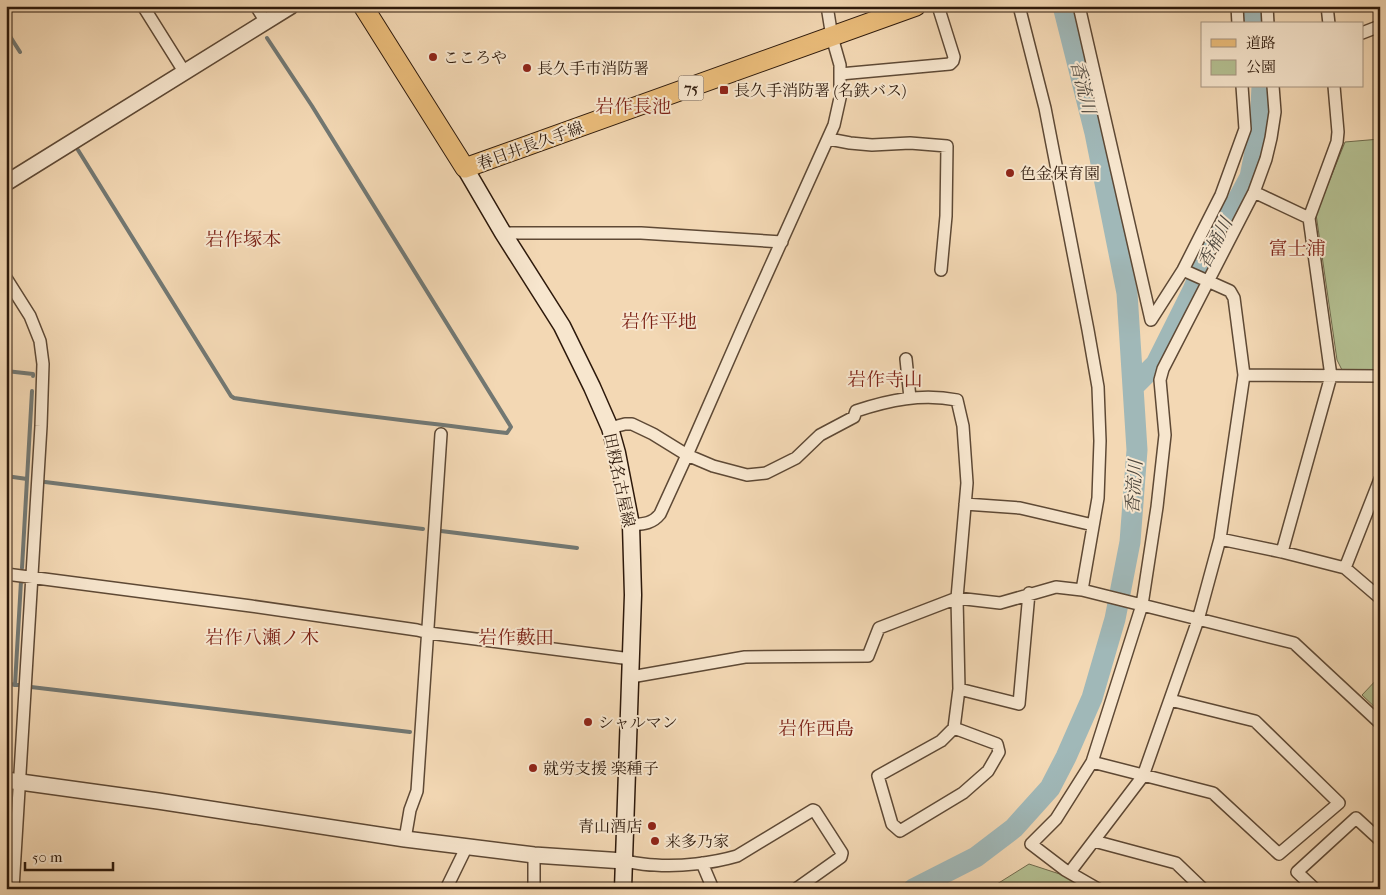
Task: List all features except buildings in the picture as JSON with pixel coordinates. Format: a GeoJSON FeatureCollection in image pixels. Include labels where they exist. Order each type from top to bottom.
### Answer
{"type":"FeatureCollection","features":[{"type":"Feature","properties":{"kind":"main road","name":"春日井長久手線"},"geometry":{"type":"LineString","coordinates":[[363,6],[465,168],[916,6]]}},
{"type":"Feature","properties":{"kind":"main road","name":"田籾名古屋線"},"geometry":{"type":"LineString","coordinates":[[465,168],[503,233],[562,326],[578,356],[610,428],[617,453],[631,525],[633,595],[623,889]]}},
{"type":"Feature","properties":{"kind":"street"},"geometry":{"type":"LineString","coordinates":[[143,6],[184,73]]}},
{"type":"Feature","properties":{"kind":"street"},"geometry":{"type":"LineString","coordinates":[[256,6],[266,22]]}},
{"type":"Feature","properties":{"kind":"street"},"geometry":{"type":"LineString","coordinates":[[6,183],[291,6]]}},
{"type":"Feature","properties":{"kind":"street"},"geometry":{"type":"LineString","coordinates":[[631,525],[649,523],[657,517],[688,455],[747,318],[829,139],[840,98],[840,65],[832,37],[827,6]]}},
{"type":"Feature","properties":{"kind":"street"},"geometry":{"type":"LineString","coordinates":[[840,74],[950,64],[954,57],[938,6]]}},
{"type":"Feature","properties":{"kind":"street"},"geometry":{"type":"LineString","coordinates":[[1019,6],[1045,108],[1098,387],[1100,441],[1098,498],[1093,525],[1087,591]]}},
{"type":"Feature","properties":{"kind":"street"},"geometry":{"type":"LineString","coordinates":[[1079,6],[1151,320],[1185,270],[1221,195],[1245,129],[1242,88]]}},
{"type":"Feature","properties":{"kind":"street"},"geometry":{"type":"LineString","coordinates":[[1237,6],[1238,22]]}},
{"type":"Feature","properties":{"kind":"street"},"geometry":{"type":"LineString","coordinates":[[1266,6],[1268,22]]}},
{"type":"Feature","properties":{"kind":"street"},"geometry":{"type":"LineString","coordinates":[[1327,6],[1329,22]]}},
{"type":"Feature","properties":{"kind":"street"},"geometry":{"type":"LineString","coordinates":[[1364,31],[1380,26]]}},
{"type":"Feature","properties":{"kind":"street"},"geometry":{"type":"LineString","coordinates":[[1098,889],[1066,870],[1031,844],[1056,819],[1092,762],[1139,604],[1157,507],[1166,435],[1160,380],[1163,370],[1208,280],[1254,192],[1266,159],[1271,138],[1275,112],[1273,88]]}},
{"type":"Feature","properties":{"kind":"street"},"geometry":{"type":"LineString","coordinates":[[1282,552],[1331,376],[1309,218],[1337,142],[1338,132],[1334,88]]}},
{"type":"Feature","properties":{"kind":"street"},"geometry":{"type":"LineString","coordinates":[[829,139],[872,145],[910,143],[946,146],[946,216],[941,270]]}},
{"type":"Feature","properties":{"kind":"street"},"geometry":{"type":"LineString","coordinates":[[1254,192],[1309,218]]}},
{"type":"Feature","properties":{"kind":"street"},"geometry":{"type":"LineString","coordinates":[[503,233],[641,233],[782,242]]}},
{"type":"Feature","properties":{"kind":"street"},"geometry":{"type":"LineString","coordinates":[[1070,872],[1143,776],[1198,620],[1220,539],[1244,375],[1234,298],[1230,291],[1185,270]]}},
{"type":"Feature","properties":{"kind":"street"},"geometry":{"type":"LineString","coordinates":[[6,278],[30,316],[40,341],[43,364],[32,577],[13,781],[13,889]]}},
{"type":"Feature","properties":{"kind":"street"},"geometry":{"type":"LineString","coordinates":[[906,359],[910,398]]}},
{"type":"Feature","properties":{"kind":"street"},"geometry":{"type":"LineString","coordinates":[[1244,375],[1380,376]]}},
{"type":"Feature","properties":{"kind":"street"},"geometry":{"type":"LineString","coordinates":[[610,428],[632,424],[688,455],[713,466],[747,475],[766,473],[796,458],[820,434],[854,417],[856,411],[885,402],[910,398],[947,398],[957,400],[963,426],[967,483],[957,598],[959,689],[954,728],[941,741],[878,776],[892,824],[900,831],[962,793],[988,771],[999,752],[997,744],[954,728]]}},
{"type":"Feature","properties":{"kind":"street"},"geometry":{"type":"LineString","coordinates":[[405,839],[410,810],[417,791],[441,434]]}},
{"type":"Feature","properties":{"kind":"street"},"geometry":{"type":"LineString","coordinates":[[1345,568],[1380,479]]}},
{"type":"Feature","properties":{"kind":"street"},"geometry":{"type":"LineString","coordinates":[[965,504],[1020,508],[1093,525]]}},
{"type":"Feature","properties":{"kind":"street"},"geometry":{"type":"LineString","coordinates":[[1220,539],[1345,568],[1380,598]]}},
{"type":"Feature","properties":{"kind":"street"},"geometry":{"type":"LineString","coordinates":[[6,574],[631,659]]}},
{"type":"Feature","properties":{"kind":"street"},"geometry":{"type":"LineString","coordinates":[[631,676],[745,657],[868,656],[879,628],[957,598],[1000,603],[1056,587],[1087,591],[1294,643],[1380,723]]}},
{"type":"Feature","properties":{"kind":"street"},"geometry":{"type":"LineString","coordinates":[[959,689],[1019,704],[1030,593]]}},
{"type":"Feature","properties":{"kind":"street"},"geometry":{"type":"LineString","coordinates":[[1092,762],[1213,793],[1278,854],[1339,803],[1255,721],[1170,700]]}},
{"type":"Feature","properties":{"kind":"street"},"geometry":{"type":"LineString","coordinates":[[13,781],[405,839],[534,855],[624,861],[655,866],[702,863],[725,860],[737,856],[813,810],[842,853],[842,857],[796,889]]}},
{"type":"Feature","properties":{"kind":"street"},"geometry":{"type":"LineString","coordinates":[[1315,889],[1297,872],[1356,818],[1380,840]]}},
{"type":"Feature","properties":{"kind":"street"},"geometry":{"type":"LineString","coordinates":[[1094,841],[1176,863],[1203,889]]}},
{"type":"Feature","properties":{"kind":"street"},"geometry":{"type":"LineString","coordinates":[[446,889],[467,846]]}},
{"type":"Feature","properties":{"kind":"street"},"geometry":{"type":"LineString","coordinates":[[534,855],[534,889]]}},
{"type":"Feature","properties":{"kind":"street"},"geometry":{"type":"LineString","coordinates":[[702,863],[713,889]]}},
{"type":"Feature","properties":{"kind":"green space"},"geometry":{"type":"Polygon","coordinates":[[[1380,139],[1380,370],[1342,370],[1337,360],[1316,214],[1345,142],[1380,139]]]}},
{"type":"Feature","properties":{"kind":"green space"},"geometry":{"type":"Polygon","coordinates":[[[1380,676],[1380,712],[1362,695],[1380,676]]]}},
{"type":"Feature","properties":{"kind":"green space"},"geometry":{"type":"Polygon","coordinates":[[[1029,864],[1072,878],[1085,889],[989,889],[1029,864]]]}},
{"type":"Feature","properties":{"kind":"waterway","name":"香流川"},"geometry":{"type":"LineString","coordinates":[[913,889],[976,857],[1014,828],[1050,788],[1092,698],[1115,619],[1130,542],[1137,450],[1127,293],[1095,133],[1063,6]]}},
{"type":"Feature","properties":{"kind":"waterway","name":"香桶川"},"geometry":{"type":"LineString","coordinates":[[1253,6],[1255,22]]}},
{"type":"Feature","properties":{"kind":"waterway"},"geometry":{"type":"LineString","coordinates":[[6,30],[20,52]]}},
{"type":"Feature","properties":{"kind":"waterway"},"geometry":{"type":"LineString","coordinates":[[78,150],[234,398],[507,433],[511,427],[312,106],[267,38]]}},
{"type":"Feature","properties":{"kind":"waterway","name":"香桶川"},"geometry":{"type":"LineString","coordinates":[[1134,386],[1156,364],[1193,290],[1209,253],[1250,177],[1260,126],[1262,88]]}},
{"type":"Feature","properties":{"kind":"waterway"},"geometry":{"type":"LineString","coordinates":[[6,371],[33,374],[33,376]]}},
{"type":"Feature","properties":{"kind":"waterway"},"geometry":{"type":"LineString","coordinates":[[22,568],[32,391]]}},
{"type":"Feature","properties":{"kind":"waterway"},"geometry":{"type":"LineString","coordinates":[[6,476],[27,479]]}},
{"type":"Feature","properties":{"kind":"waterway"},"geometry":{"type":"LineString","coordinates":[[45,482],[423,529]]}},
{"type":"Feature","properties":{"kind":"waterway"},"geometry":{"type":"LineString","coordinates":[[441,531],[577,548]]}},
{"type":"Feature","properties":{"kind":"waterway"},"geometry":{"type":"LineString","coordinates":[[20,685],[15,685],[21,581]]}},
{"type":"Feature","properties":{"kind":"waterway"},"geometry":{"type":"LineString","coordinates":[[6,683],[15,685]]}},
{"type":"Feature","properties":{"kind":"waterway"},"geometry":{"type":"LineString","coordinates":[[31,687],[410,732]]}},
{"type":"Feature","properties":{"kind":"place","name":"こころや"},"geometry":{"type":"Point","coordinates":[433,57]}},
{"type":"Feature","properties":{"kind":"place","name":"長久手市消防署"},"geometry":{"type":"Point","coordinates":[527,68]}},
{"type":"Feature","properties":{"kind":"place","name":"長久手消防署 (名鉄バス)"},"geometry":{"type":"Point","coordinates":[724,90]}},
{"type":"Feature","properties":{"kind":"place","name":"色金保育園"},"geometry":{"type":"Point","coordinates":[1010,173]}},
{"type":"Feature","properties":{"kind":"place","name":"シャルマン"},"geometry":{"type":"Point","coordinates":[588,722]}},
{"type":"Feature","properties":{"kind":"place","name":"就労支援 楽種子"},"geometry":{"type":"Point","coordinates":[533,768]}},
{"type":"Feature","properties":{"kind":"place","name":"青山酒店"},"geometry":{"type":"Point","coordinates":[652,826]}},
{"type":"Feature","properties":{"kind":"place","name":"来多乃家"},"geometry":{"type":"Point","coordinates":[655,841]}},
{"type":"Feature","properties":{"kind":"district","name":"岩作長池"},"geometry":{"type":"Point","coordinates":[633,106]}},
{"type":"Feature","properties":{"kind":"district","name":"岩作塚本"},"geometry":{"type":"Point","coordinates":[243,239]}},
{"type":"Feature","properties":{"kind":"district","name":"富士浦"},"geometry":{"type":"Point","coordinates":[1297,248]}},
{"type":"Feature","properties":{"kind":"district","name":"岩作平地"},"geometry":{"type":"Point","coordinates":[659,321]}},
{"type":"Feature","properties":{"kind":"district","name":"岩作寺山"},"geometry":{"type":"Point","coordinates":[885,379]}},
{"type":"Feature","properties":{"kind":"district","name":"岩作八瀬ノ木"},"geometry":{"type":"Point","coordinates":[262,637]}},
{"type":"Feature","properties":{"kind":"district","name":"岩作藪田"},"geometry":{"type":"Point","coordinates":[516,637]}},
{"type":"Feature","properties":{"kind":"district","name":"岩作西島"},"geometry":{"type":"Point","coordinates":[816,728]}}]}
